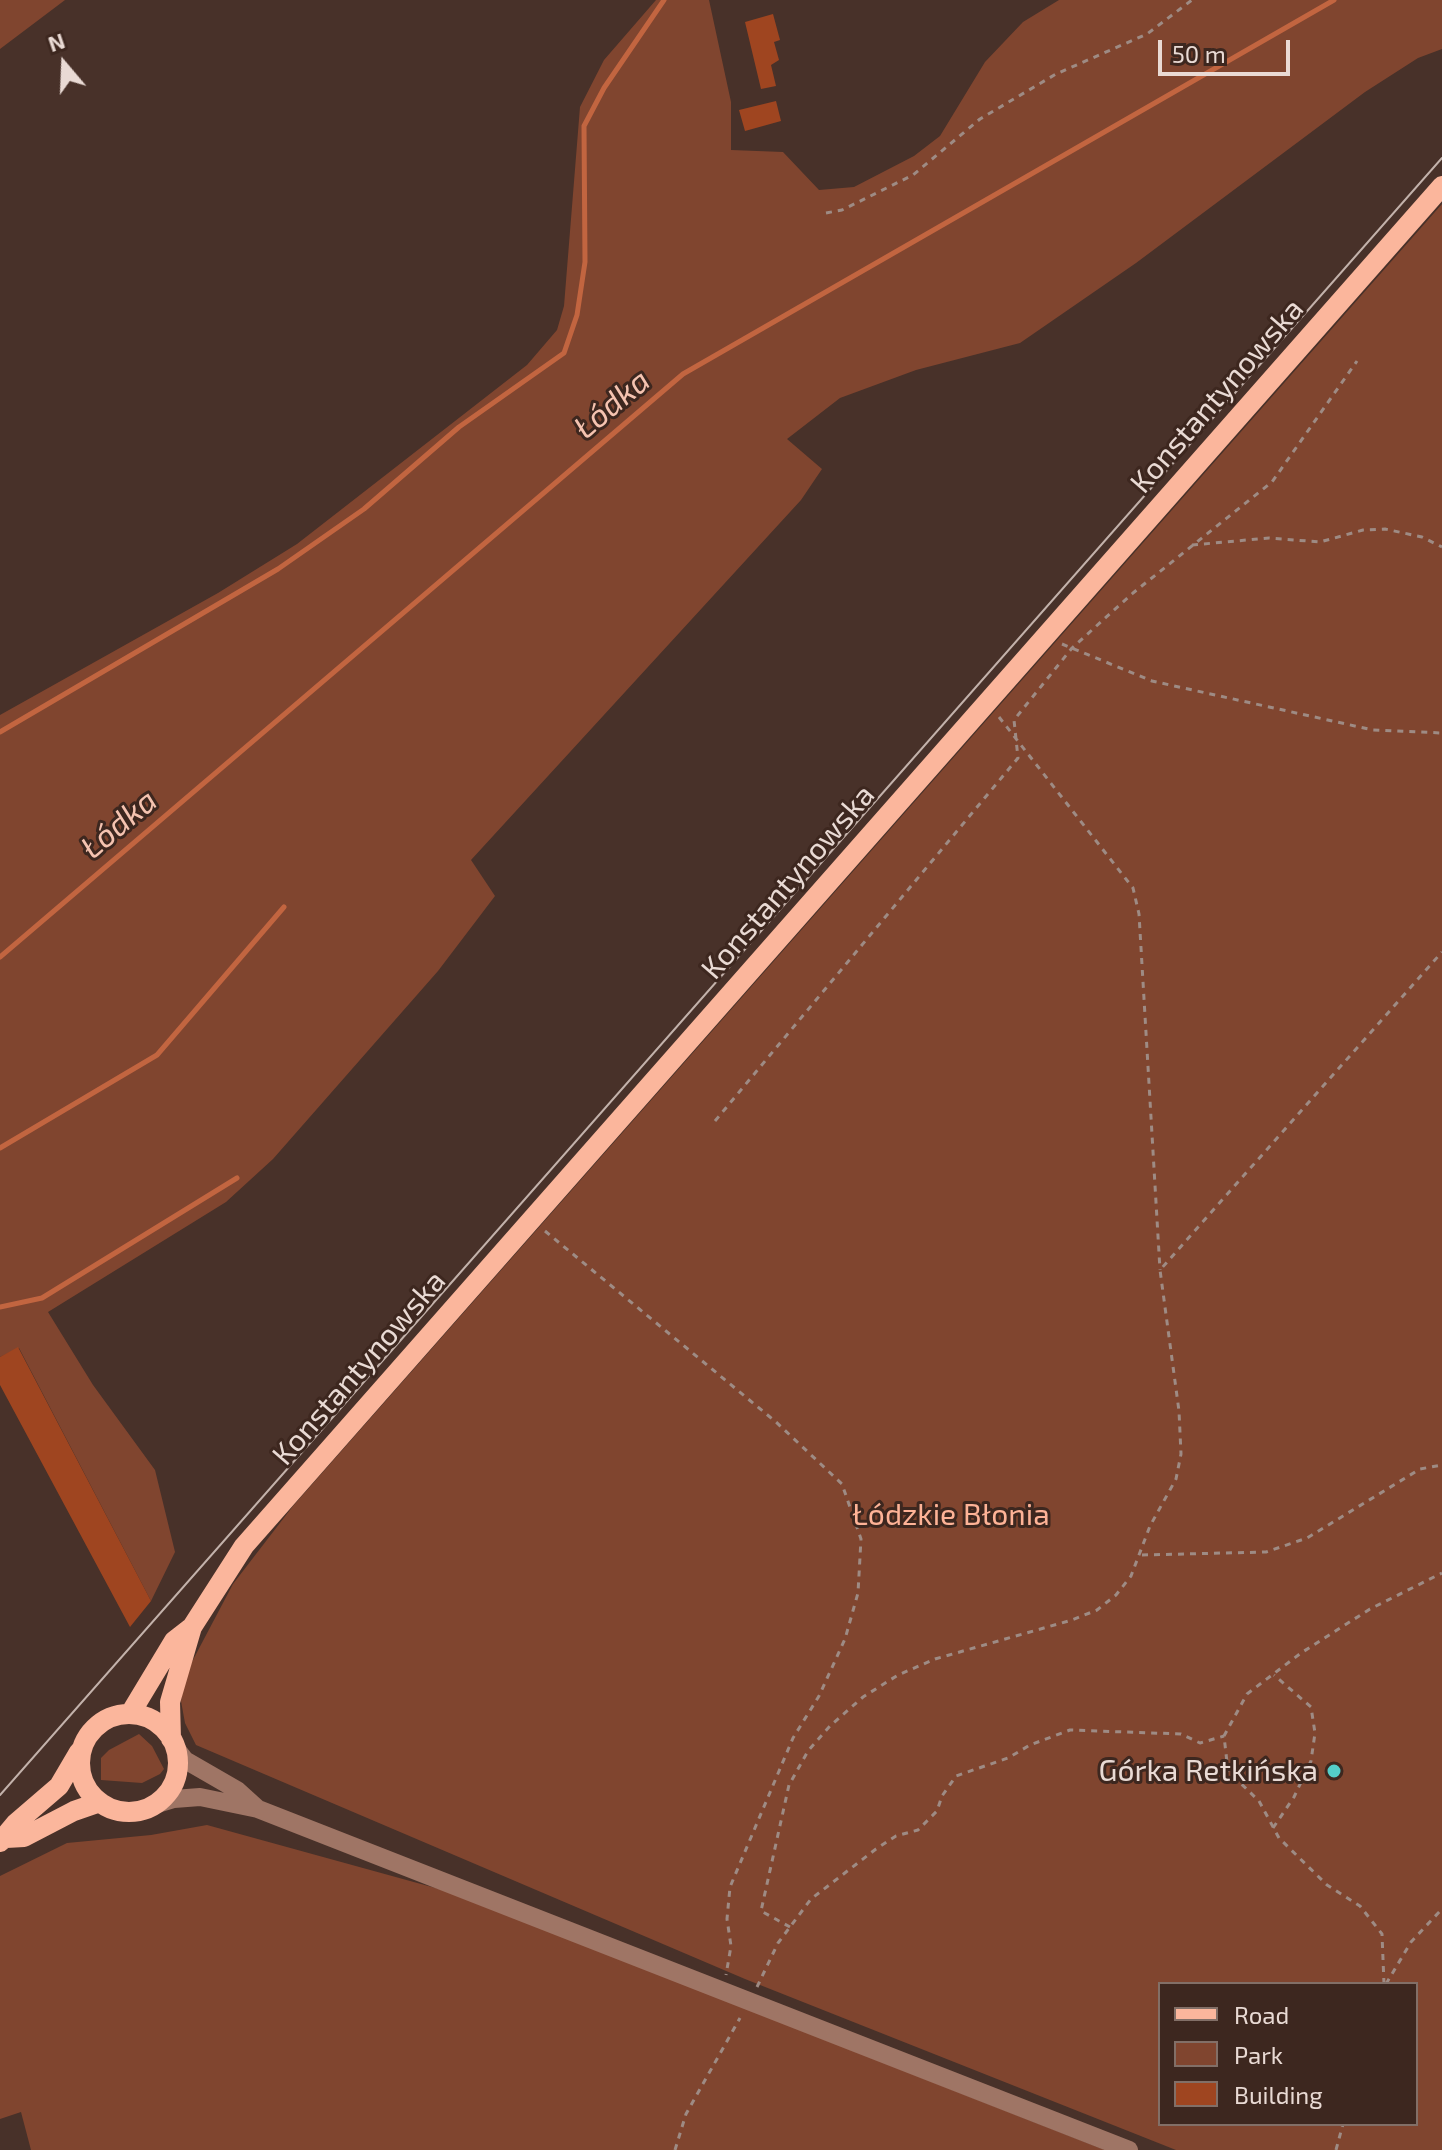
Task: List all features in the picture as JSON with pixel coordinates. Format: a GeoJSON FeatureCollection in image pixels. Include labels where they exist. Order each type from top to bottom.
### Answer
{"type":"FeatureCollection","features":[{"type":"Feature","properties":{"kind":"main road","name":"Konstantynowska"},"geometry":{"type":"LineString","coordinates":[[173,1743],[170,1702],[192,1627],[244,1546],[1442,186]]}},
{"type":"Feature","properties":{"kind":"main road","name":"Konstantynowska"},"geometry":{"type":"LineString","coordinates":[[130,1714],[174,1641],[192,1627]]}},
{"type":"Feature","properties":{"kind":"main road"},"geometry":{"type":"LineString","coordinates":[[3,1840],[16,1823],[59,1786],[83,1745],[98,1725],[113,1717],[130,1714],[154,1721],[173,1743],[175,1778],[163,1797],[151,1806],[129,1812],[100,1802],[82,1778],[80,1761],[83,1745]]}},
{"type":"Feature","properties":{"kind":"main road"},"geometry":{"type":"LineString","coordinates":[[3,1840],[24,1837],[74,1811],[100,1802]]}},
{"type":"Feature","properties":{"kind":"street"},"geometry":{"type":"LineString","coordinates":[[173,1743],[185,1760],[237,1790],[258,1809]]}},
{"type":"Feature","properties":{"kind":"street"},"geometry":{"type":"LineString","coordinates":[[151,1806],[174,1799],[200,1797],[258,1809],[1129,2150]]}},
{"type":"Feature","properties":{"kind":"path"},"geometry":{"type":"LineString","coordinates":[[826,213],[842,210],[913,175],[980,119],[1056,74],[1092,62],[1147,34],[1192,0]]}},
{"type":"Feature","properties":{"kind":"path"},"geometry":{"type":"LineString","coordinates":[[715,1121],[1018,758],[1014,720],[1072,648],[1192,545],[1272,482],[1357,361]]}},
{"type":"Feature","properties":{"kind":"path"},"geometry":{"type":"LineString","coordinates":[[1192,545],[1269,538],[1320,542],[1363,530],[1385,529],[1422,537],[1442,547]]}},
{"type":"Feature","properties":{"kind":"path"},"geometry":{"type":"LineString","coordinates":[[1044,637],[1167,684],[1373,730],[1442,733]]}},
{"type":"Feature","properties":{"kind":"path"},"geometry":{"type":"LineString","coordinates":[[790,1927],[761,1911],[789,1785],[808,1751],[830,1726],[875,1689],[910,1669],[1072,1620],[1097,1610],[1116,1595],[1142,1555],[1150,1526],[1176,1479],[1181,1454],[1179,1411],[1160,1270],[1139,914],[1133,888],[987,701]]}},
{"type":"Feature","properties":{"kind":"path"},"geometry":{"type":"LineString","coordinates":[[1160,1270],[1442,953]]}},
{"type":"Feature","properties":{"kind":"path"},"geometry":{"type":"LineString","coordinates":[[531,1219],[776,1422],[842,1484],[861,1539],[858,1593],[845,1639],[819,1696],[793,1738],[730,1887],[727,1919],[731,1946],[724,1990]]}},
{"type":"Feature","properties":{"kind":"path"},"geometry":{"type":"LineString","coordinates":[[1142,1555],[1266,1552],[1307,1538],[1420,1469],[1442,1465]]}},
{"type":"Feature","properties":{"kind":"path"},"geometry":{"type":"LineString","coordinates":[[1385,1982],[1382,1934],[1360,1906],[1327,1885],[1279,1838],[1259,1801],[1228,1771],[1224,1736],[1247,1694],[1273,1674],[1370,1609],[1442,1573]]}},
{"type":"Feature","properties":{"kind":"path"},"geometry":{"type":"LineString","coordinates":[[1273,1674],[1311,1707],[1315,1733],[1311,1761],[1294,1797],[1273,1828]]}},
{"type":"Feature","properties":{"kind":"path"},"geometry":{"type":"LineString","coordinates":[[675,2150],[686,2114],[750,2001],[778,1943],[790,1927],[821,1889],[896,1836],[918,1830],[937,1811],[942,1796],[956,1776],[1070,1730],[1181,1734],[1200,1743],[1224,1736]]}},
{"type":"Feature","properties":{"kind":"path"},"geometry":{"type":"LineString","coordinates":[[1386,1982],[1411,1942],[1442,1909]]}},
{"type":"Feature","properties":{"kind":"path"},"geometry":{"type":"LineString","coordinates":[[1336,2150],[1342,2126]]}},
{"type":"Feature","properties":{"kind":"green space"},"geometry":{"type":"Polygon","coordinates":[[[0,0],[65,0],[0,49],[0,0]]]}},
{"type":"Feature","properties":{"kind":"green space"},"geometry":{"type":"Polygon","coordinates":[[[656,0],[709,0],[731,102],[731,150],[783,152],[819,190],[854,187],[914,156],[940,136],[985,62],[1023,22],[1059,0],[1442,0],[1442,49],[1418,58],[1365,92],[1136,263],[1020,343],[916,370],[840,398],[787,439],[822,469],[801,500],[471,860],[495,896],[438,971],[273,1159],[226,1202],[48,1312],[93,1385],[155,1470],[175,1552],[151,1601],[19,1348],[0,1357],[0,715],[218,593],[297,544],[527,365],[557,330],[564,306],[580,107],[604,60],[656,0]]]}},
{"type":"Feature","properties":{"kind":"green space","name":"Łódzkie Błonia"},"geometry":{"type":"Polygon","coordinates":[[[1442,204],[1442,2150],[1176,2150],[745,1979],[196,1745],[185,1723],[181,1701],[185,1675],[233,1584],[293,1506],[1442,204]]]}},
{"type":"Feature","properties":{"kind":"green space"},"geometry":{"type":"Polygon","coordinates":[[[139,1734],[152,1746],[164,1769],[160,1774],[142,1783],[101,1780],[101,1758],[109,1750],[139,1734]]]}},
{"type":"Feature","properties":{"kind":"green space"},"geometry":{"type":"Polygon","coordinates":[[[207,1825],[450,1892],[1105,2150],[31,2150],[21,2112],[0,2119],[0,1876],[67,1843],[151,1835],[207,1825]]]}},
{"type":"Feature","properties":{"kind":"building"},"geometry":{"type":"Polygon","coordinates":[[[773,14],[780,40],[774,42],[779,60],[771,65],[776,86],[761,89],[745,22],[773,14]]]}},
{"type":"Feature","properties":{"kind":"building"},"geometry":{"type":"Polygon","coordinates":[[[776,101],[781,121],[745,131],[739,110],[776,101]]]}},
{"type":"Feature","properties":{"kind":"building"},"geometry":{"type":"Polygon","coordinates":[[[18,1347],[151,1601],[130,1627],[0,1385],[0,1357],[18,1347]]]}},
{"type":"Feature","properties":{"kind":"waterway"},"geometry":{"type":"LineString","coordinates":[[0,732],[278,569],[364,509],[459,427],[564,353],[577,315],[585,262],[584,126],[604,88],[664,0]]}},
{"type":"Feature","properties":{"kind":"waterway","name":"Łódka"},"geometry":{"type":"LineString","coordinates":[[0,957],[683,374],[1334,0]]}},
{"type":"Feature","properties":{"kind":"waterway"},"geometry":{"type":"LineString","coordinates":[[0,1148],[157,1055],[284,907]]}},
{"type":"Feature","properties":{"kind":"waterway"},"geometry":{"type":"LineString","coordinates":[[0,1307],[42,1298],[237,1178]]}},
{"type":"Feature","properties":{"kind":"tram line"},"geometry":{"type":"LineString","coordinates":[[0,1795],[1442,158]]}},
{"type":"Feature","properties":{"kind":"place","name":"Górka Retkińska"},"geometry":{"type":"Point","coordinates":[1334,1771]}}]}
